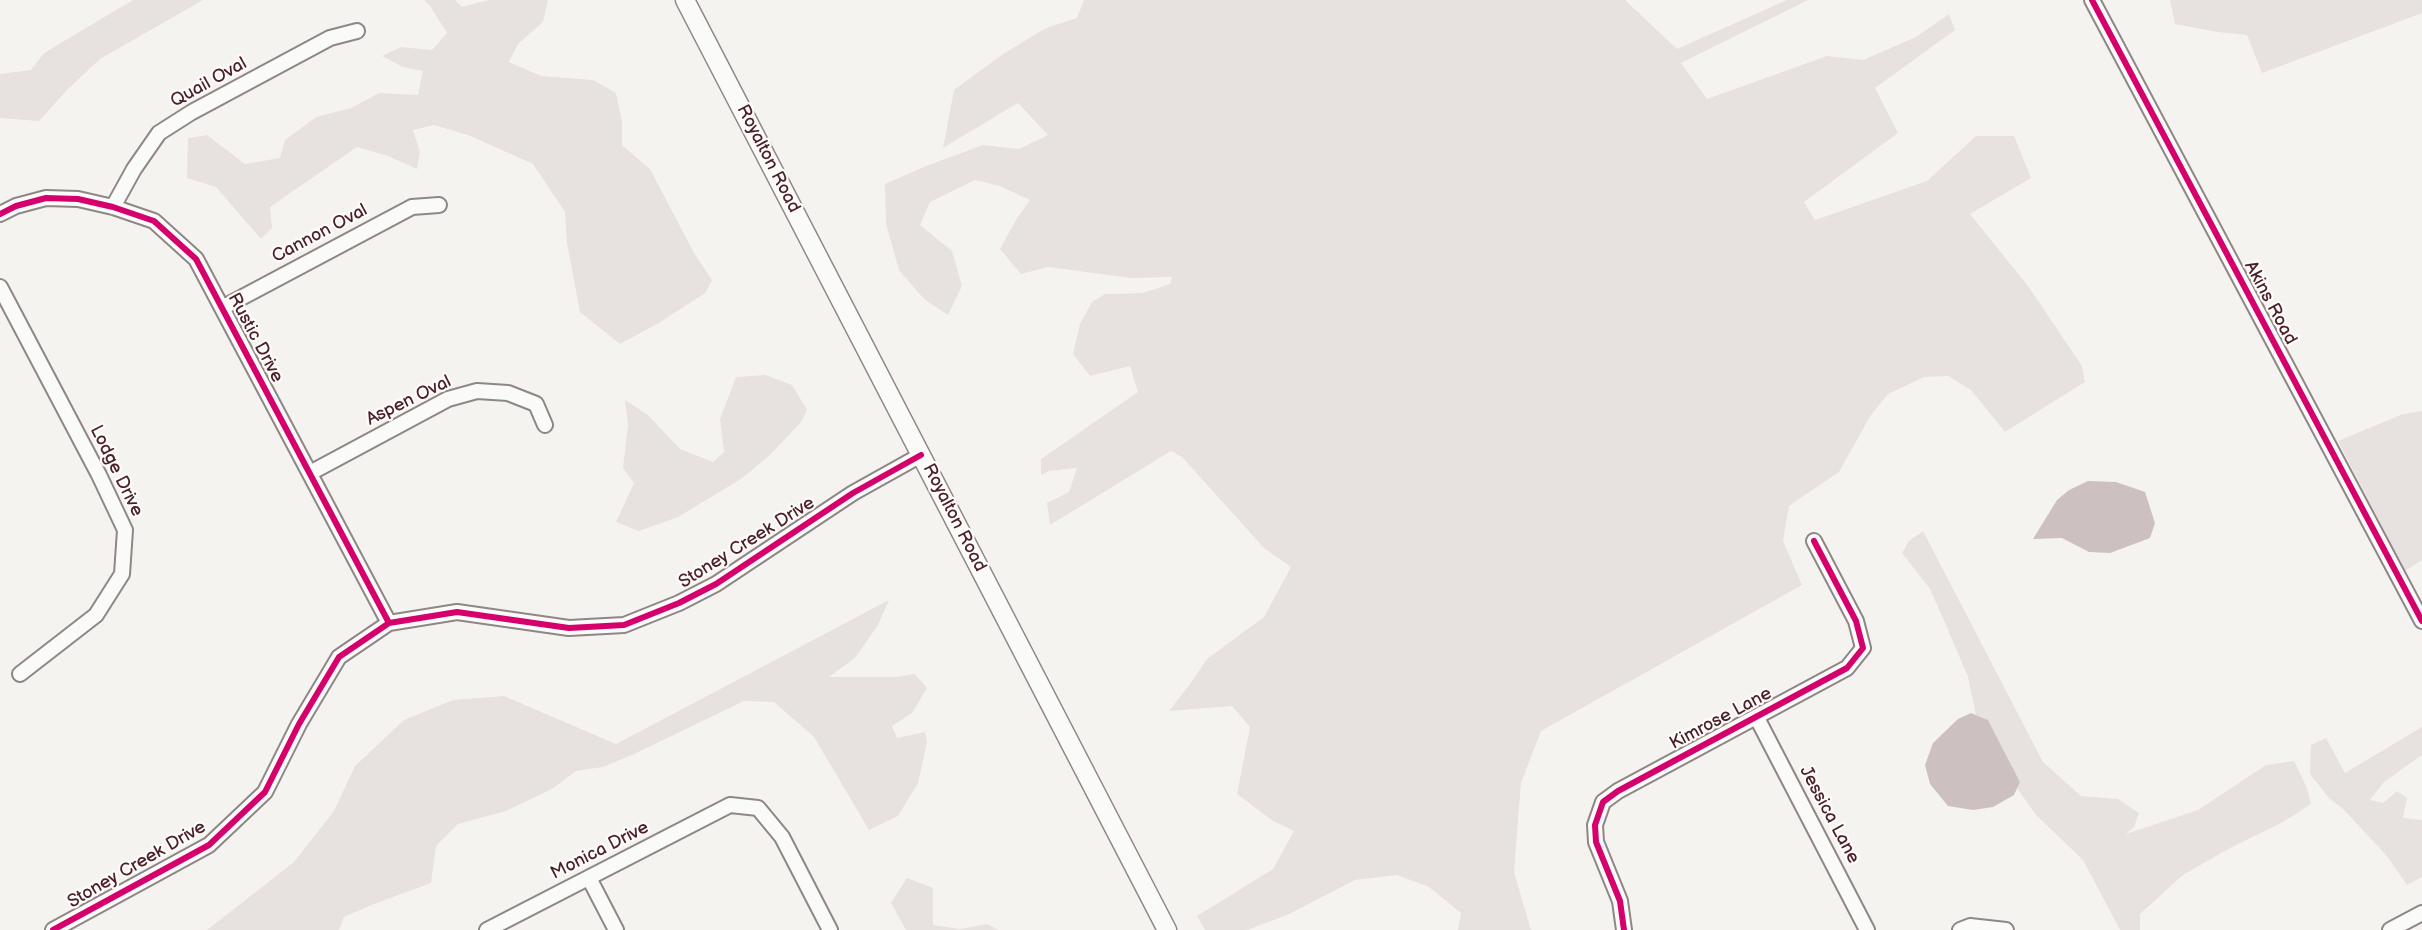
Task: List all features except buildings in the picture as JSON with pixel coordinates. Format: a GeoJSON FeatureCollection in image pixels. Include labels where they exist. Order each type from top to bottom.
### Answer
{"type":"FeatureCollection","features":[{"type":"Feature","properties":{"kind":"main road","name":"Royalton Road"},"geometry":{"type":"LineString","coordinates":[[685,0],[1167,930]]}},
{"type":"Feature","properties":{"kind":"street","name":"Akins Road"},"geometry":{"type":"LineString","coordinates":[[2092,0],[2143,101],[2422,621]]}},
{"type":"Feature","properties":{"kind":"street","name":"Quail Oval"},"geometry":{"type":"LineString","coordinates":[[114,207],[134,169],[159,133],[192,112],[330,38],[357,31]]}},
{"type":"Feature","properties":{"kind":"street","name":"Rustic Drive"},"geometry":{"type":"LineString","coordinates":[[0,214],[16,206],[46,198],[78,199],[114,207],[154,222],[196,258],[389,623]]}},
{"type":"Feature","properties":{"kind":"street","name":"Cannon Oval"},"geometry":{"type":"LineString","coordinates":[[222,308],[412,207],[439,204]]}},
{"type":"Feature","properties":{"kind":"street","name":"Lodge Drive"},"geometry":{"type":"LineString","coordinates":[[0,287],[99,474],[125,530],[122,574],[96,615],[20,674]]}},
{"type":"Feature","properties":{"kind":"street","name":"Aspen Oval"},"geometry":{"type":"LineString","coordinates":[[310,473],[448,399],[477,391],[508,393],[536,404],[545,426]]}},
{"type":"Feature","properties":{"kind":"street","name":"Stoney Creek Drive"},"geometry":{"type":"LineString","coordinates":[[53,930],[209,845],[266,792],[299,724],[338,657],[389,623],[457,612],[569,628],[624,625],[716,584],[853,493],[922,455]]}},
{"type":"Feature","properties":{"kind":"street","name":"Kimrose Lane"},"geometry":{"type":"LineString","coordinates":[[1624,930],[1620,901],[1596,842],[1595,825],[1603,802],[1618,790],[1757,718],[1846,668],[1863,648],[1856,621],[1814,541]]}},
{"type":"Feature","properties":{"kind":"street","name":"Jessica Lane"},"geometry":{"type":"LineString","coordinates":[[1757,718],[1867,930]]}},
{"type":"Feature","properties":{"kind":"street","name":"Monica Drive"},"geometry":{"type":"LineString","coordinates":[[488,930],[730,806],[758,808],[782,837],[830,930]]}},
{"type":"Feature","properties":{"kind":"street"},"geometry":{"type":"LineString","coordinates":[[589,878],[616,930]]}},
{"type":"Feature","properties":{"kind":"street"},"geometry":{"type":"LineString","coordinates":[[2390,930],[2422,913]]}},
{"type":"Feature","properties":{"kind":"street"},"geometry":{"type":"LineString","coordinates":[[1960,930],[1970,926],[2006,930]]}},
{"type":"Feature","properties":{"kind":"shaded area"},"geometry":{"type":"Polygon","coordinates":[[[133,0],[203,0],[100,59],[67,90],[39,121],[0,118],[0,74],[31,70],[44,53],[133,0]]]}},
{"type":"Feature","properties":{"kind":"shaded area"},"geometry":{"type":"Polygon","coordinates":[[[424,0],[455,0],[462,7],[489,0],[548,0],[543,22],[518,44],[509,62],[541,76],[593,80],[616,93],[622,122],[622,145],[650,169],[694,253],[712,280],[705,293],[659,323],[620,344],[580,312],[567,243],[565,212],[533,164],[468,135],[434,125],[413,130],[420,152],[417,169],[388,156],[357,147],[270,207],[272,228],[261,239],[216,187],[187,178],[188,138],[207,135],[245,164],[280,158],[285,140],[316,117],[351,108],[379,93],[418,95],[423,71],[403,67],[382,56],[401,47],[432,50],[447,33],[424,0]]]}},
{"type":"Feature","properties":{"kind":"shaded area"},"geometry":{"type":"Polygon","coordinates":[[[1084,0],[1625,0],[1677,49],[1787,0],[1808,0],[1681,63],[1707,99],[1827,56],[1863,60],[1916,37],[1949,14],[1955,30],[1875,88],[1898,133],[1804,202],[1815,220],[1927,181],[1976,136],[2014,136],[2031,178],[1970,214],[2028,286],[2082,366],[2085,382],[2005,432],[1971,390],[1948,376],[1924,377],[1888,394],[1871,415],[1839,472],[1789,506],[1783,541],[1802,585],[1541,731],[1521,783],[1514,872],[1531,930],[1458,930],[1461,913],[1429,887],[1397,875],[1355,880],[1287,915],[1247,930],[1205,930],[1197,916],[1273,869],[1294,831],[1273,821],[1237,794],[1250,727],[1232,706],[1169,711],[1207,659],[1264,617],[1291,567],[1265,549],[1182,457],[1171,451],[1050,525],[1047,503],[1069,492],[1077,468],[1049,471],[1041,475],[1041,459],[1138,392],[1130,366],[1090,376],[1073,354],[1080,324],[1092,302],[1105,294],[1143,293],[1170,284],[1172,277],[1131,278],[1048,267],[1021,274],[1000,249],[1017,218],[1030,200],[1000,186],[975,180],[930,202],[920,225],[952,251],[962,286],[948,315],[924,299],[899,270],[886,224],[885,184],[926,166],[983,145],[1019,149],[1048,135],[1018,103],[943,148],[954,90],[1003,54],[1046,28],[1077,18],[1084,0]]]}},
{"type":"Feature","properties":{"kind":"shaded area"},"geometry":{"type":"Polygon","coordinates":[[[2170,0],[2422,0],[2422,13],[2262,73],[2247,35],[2217,32],[2175,24],[2170,0]]]}},
{"type":"Feature","properties":{"kind":"shaded area"},"geometry":{"type":"Polygon","coordinates":[[[765,375],[792,385],[807,410],[801,422],[769,456],[741,479],[678,517],[639,531],[616,522],[634,483],[623,468],[628,425],[625,400],[648,415],[680,449],[713,462],[724,452],[720,419],[736,377],[765,375]]]}},
{"type":"Feature","properties":{"kind":"shaded area"},"geometry":{"type":"Polygon","coordinates":[[[2422,411],[2422,560],[2405,571],[2338,441],[2403,414],[2422,411]]]}},
{"type":"Feature","properties":{"kind":"shaded area"},"geometry":{"type":"Polygon","coordinates":[[[2088,481],[2116,482],[2145,492],[2155,523],[2150,538],[2110,553],[2089,552],[2062,538],[2033,539],[2057,500],[2069,490],[2088,481]]]}},
{"type":"Feature","properties":{"kind":"shaded area"},"geometry":{"type":"Polygon","coordinates":[[[1923,531],[2043,762],[2081,796],[2118,799],[2139,813],[2134,827],[2126,834],[2198,810],[2266,765],[2294,761],[2307,788],[2311,804],[2283,822],[2230,848],[2183,875],[2140,914],[2140,930],[2120,930],[2083,860],[2036,815],[2017,788],[2020,782],[1988,720],[1976,715],[1968,677],[1930,589],[1902,553],[1909,541],[1923,531]]]}},
{"type":"Feature","properties":{"kind":"shaded area"},"geometry":{"type":"Polygon","coordinates":[[[889,600],[878,625],[855,658],[829,677],[896,677],[915,674],[927,688],[912,713],[892,726],[897,738],[925,732],[927,742],[918,783],[898,816],[869,830],[814,737],[774,702],[744,701],[632,755],[603,767],[576,771],[552,789],[506,811],[458,824],[436,846],[431,883],[344,917],[339,930],[207,930],[294,862],[334,811],[355,766],[404,720],[453,700],[504,696],[616,744],[889,600]]]}},
{"type":"Feature","properties":{"kind":"shaded area"},"geometry":{"type":"Polygon","coordinates":[[[1971,713],[1988,720],[2020,782],[2014,795],[1993,807],[1973,810],[1948,806],[1930,784],[1925,765],[1933,743],[1958,719],[1971,713]]]}},
{"type":"Feature","properties":{"kind":"shaded area"},"geometry":{"type":"Polygon","coordinates":[[[2422,727],[2422,755],[2384,782],[2370,800],[2383,803],[2397,791],[2407,798],[2403,818],[2422,820],[2422,877],[2407,885],[2386,855],[2344,810],[2328,797],[2310,774],[2311,745],[2326,738],[2345,773],[2422,727]]]}},
{"type":"Feature","properties":{"kind":"shaded area"},"geometry":{"type":"Polygon","coordinates":[[[907,878],[933,888],[933,925],[960,929],[987,924],[999,930],[906,930],[891,903],[907,878]]]}},
{"type":"Feature","properties":{"kind":"cycle path"},"geometry":{"type":"LineString","coordinates":[[2092,0],[2422,621]]}},
{"type":"Feature","properties":{"kind":"cycle path"},"geometry":{"type":"LineString","coordinates":[[0,214],[16,206],[46,198],[78,199],[113,207],[154,221],[196,259],[389,623]]}},
{"type":"Feature","properties":{"kind":"cycle path"},"geometry":{"type":"LineString","coordinates":[[53,930],[209,845],[265,792],[299,724],[339,657],[389,623],[457,612],[569,628],[624,625],[679,603],[716,584],[853,493],[921,455]]}},
{"type":"Feature","properties":{"kind":"cycle path"},"geometry":{"type":"LineString","coordinates":[[1624,930],[1620,901],[1596,842],[1595,825],[1603,802],[1618,791],[1847,668],[1863,648],[1856,621],[1814,541]]}}]}
